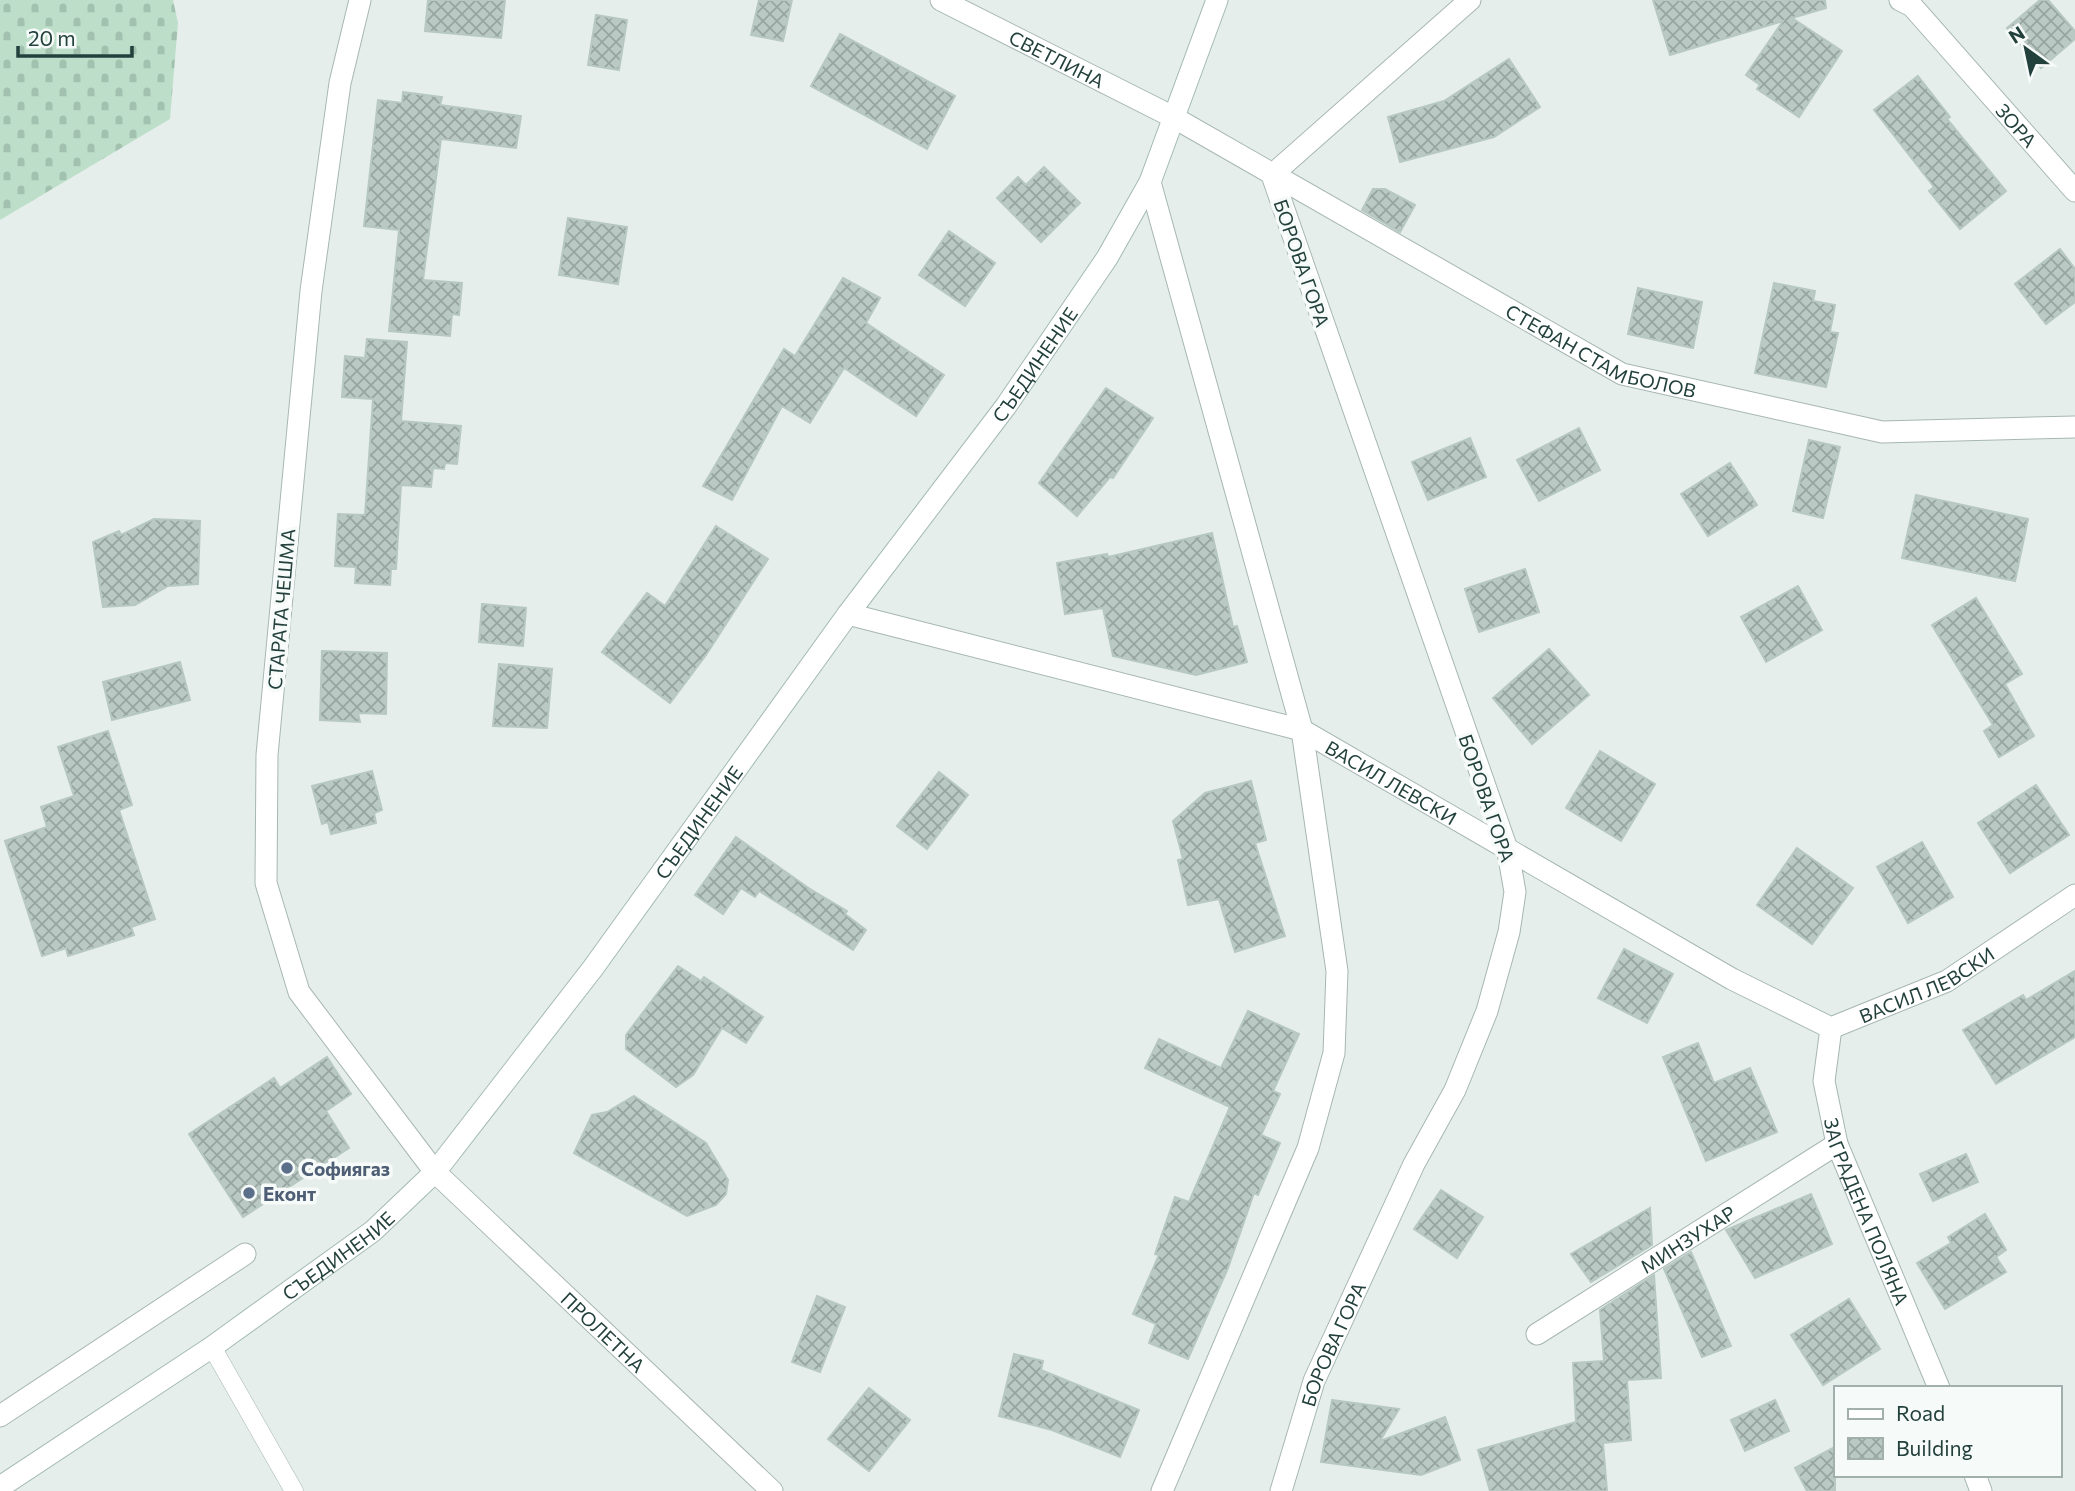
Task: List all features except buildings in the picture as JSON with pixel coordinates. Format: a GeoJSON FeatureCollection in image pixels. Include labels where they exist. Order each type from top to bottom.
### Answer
{"type":"FeatureCollection","features":[{"type":"Feature","properties":{"kind":"street","name":"СТАРАТА ЧЕШМА"},"geometry":{"type":"LineString","coordinates":[[360,0],[340,83],[311,291],[267,755],[266,883],[299,992],[435,1172]]}},
{"type":"Feature","properties":{"kind":"street","name":"СВЕТЛИНА"},"geometry":{"type":"LineString","coordinates":[[941,0],[1173,117]]}},
{"type":"Feature","properties":{"kind":"street","name":"СЪЕДИНЕНИЕ"},"geometry":{"type":"LineString","coordinates":[[0,1487],[212,1347],[373,1231],[435,1172],[593,968],[848,614],[1006,406],[1107,258],[1150,182],[1217,0]]}},
{"type":"Feature","properties":{"kind":"street"},"geometry":{"type":"LineString","coordinates":[[1272,175],[1469,0]]}},
{"type":"Feature","properties":{"kind":"street","name":"ЗОРА"},"geometry":{"type":"LineString","coordinates":[[1911,2],[2075,191]]}},
{"type":"Feature","properties":{"kind":"street","name":"СТЕФАН СТАМБОЛОВ"},"geometry":{"type":"LineString","coordinates":[[1173,117],[1622,374],[1882,432],[2075,427]]}},
{"type":"Feature","properties":{"kind":"street","name":"БОРОВА ГОРА"},"geometry":{"type":"LineString","coordinates":[[1272,175],[1508,852],[1515,892],[1509,932],[1487,1011],[1455,1090],[1414,1164],[1314,1381],[1281,1491]]}},
{"type":"Feature","properties":{"kind":"street"},"geometry":{"type":"LineString","coordinates":[[1150,182],[1302,730],[1337,971],[1334,1054],[1308,1148],[1162,1491]]}},
{"type":"Feature","properties":{"kind":"street","name":"ВАСИЛ ЛЕВСКИ"},"geometry":{"type":"LineString","coordinates":[[848,614],[1302,730],[1508,852],[1732,979],[1831,1028],[1947,981],[2075,895]]}},
{"type":"Feature","properties":{"kind":"street","name":"ЗАГРАДЕНА ПОЛЯНА"},"geometry":{"type":"LineString","coordinates":[[1831,1028],[1824,1081],[1838,1144],[1938,1386]]}},
{"type":"Feature","properties":{"kind":"street","name":"МИНЗУХАР"},"geometry":{"type":"LineString","coordinates":[[1537,1334],[1838,1144]]}},
{"type":"Feature","properties":{"kind":"street","name":"ПРОЛЕТНА"},"geometry":{"type":"LineString","coordinates":[[435,1172],[772,1491]]}},
{"type":"Feature","properties":{"kind":"street"},"geometry":{"type":"LineString","coordinates":[[0,1416],[245,1254]]}},
{"type":"Feature","properties":{"kind":"lane"},"geometry":{"type":"LineString","coordinates":[[212,1347],[294,1491]]}},
{"type":"Feature","properties":{"kind":"green space"},"geometry":{"type":"Polygon","coordinates":[[[0,0],[173,0],[178,23],[170,119],[0,220],[0,0]]]}},
{"type":"Feature","properties":{"kind":"place","name":"Софиягаз"},"geometry":{"type":"Point","coordinates":[287,1168]}},
{"type":"Feature","properties":{"kind":"place","name":"Еконт"},"geometry":{"type":"Point","coordinates":[249,1193]}}]}
